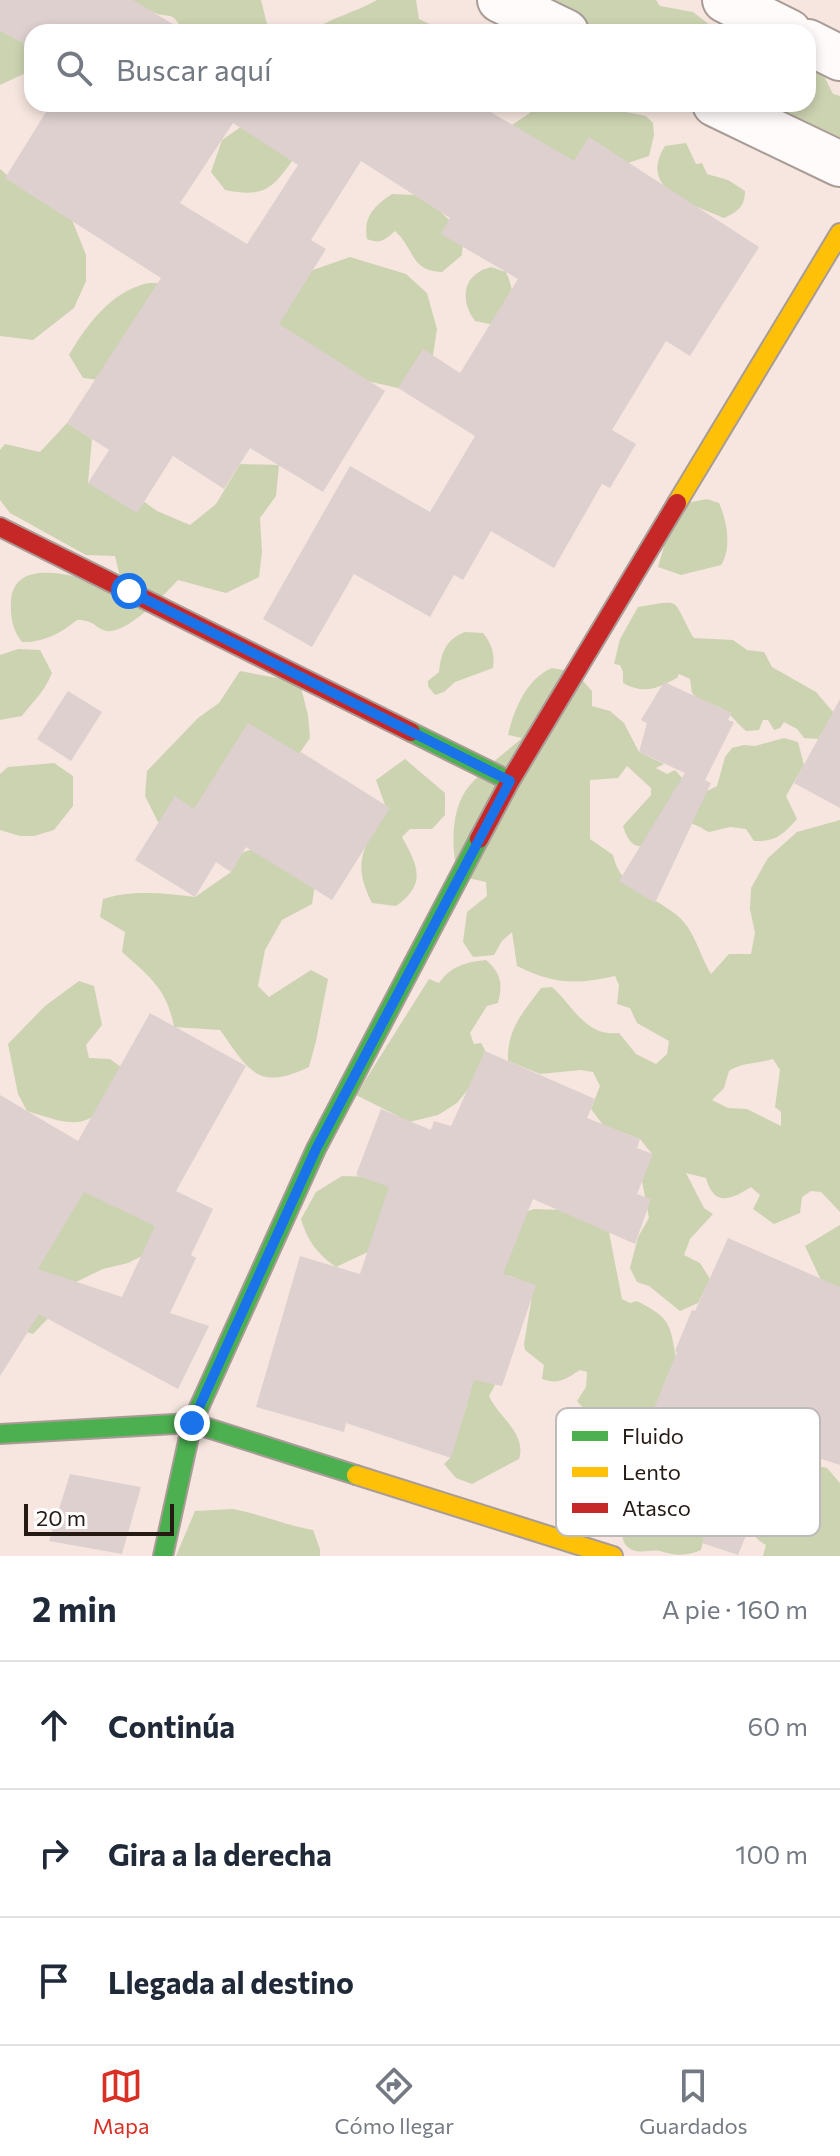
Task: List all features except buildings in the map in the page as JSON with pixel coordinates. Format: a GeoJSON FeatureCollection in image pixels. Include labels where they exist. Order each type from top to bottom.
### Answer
{"type":"FeatureCollection","features":[{"type":"Feature","properties":{"kind":"street"},"geometry":{"type":"LineString","coordinates":[[500,0],[550,24]]}},
{"type":"Feature","properties":{"kind":"street"},"geometry":{"type":"LineString","coordinates":[[725,0],[773,24]]}},
{"type":"Feature","properties":{"kind":"street"},"geometry":{"type":"LineString","coordinates":[[816,46],[840,58]]}},
{"type":"Feature","properties":{"kind":"street"},"geometry":{"type":"LineString","coordinates":[[732,112],[840,164]]}},
{"type":"Feature","properties":{"kind":"street"},"geometry":{"type":"LineString","coordinates":[[163,1556],[192,1423],[316,1149],[510,781],[840,233]]}},
{"type":"Feature","properties":{"kind":"street"},"geometry":{"type":"LineString","coordinates":[[0,527],[510,781]]}},
{"type":"Feature","properties":{"kind":"street"},"geometry":{"type":"LineString","coordinates":[[0,1434],[192,1423],[613,1556]]}},
{"type":"Feature","properties":{"kind":"green space"},"geometry":{"type":"Polygon","coordinates":[[[129,0],[261,0],[267,24],[178,24],[173,17],[158,14],[129,0]]]}},
{"type":"Feature","properties":{"kind":"green space"},"geometry":{"type":"Polygon","coordinates":[[[377,0],[416,0],[419,19],[429,24],[324,24],[377,0]]]}},
{"type":"Feature","properties":{"kind":"green space"},"geometry":{"type":"Polygon","coordinates":[[[533,0],[656,0],[660,6],[693,12],[709,24],[538,24],[533,0]]]}},
{"type":"Feature","properties":{"kind":"green space"},"geometry":{"type":"Polygon","coordinates":[[[0,31],[24,43],[24,74],[0,85],[0,31]]]}},
{"type":"Feature","properties":{"kind":"green space"},"geometry":{"type":"Polygon","coordinates":[[[816,69],[822,72],[833,94],[840,96],[840,177],[703,112],[816,112],[816,69]]]}},
{"type":"Feature","properties":{"kind":"green space"},"geometry":{"type":"Polygon","coordinates":[[[531,112],[625,112],[646,116],[653,123],[654,135],[649,156],[625,164],[575,171],[512,125],[531,112]]]}},
{"type":"Feature","properties":{"kind":"green space"},"geometry":{"type":"Polygon","coordinates":[[[248,122],[292,161],[278,179],[264,189],[248,193],[225,190],[211,172],[222,140],[248,122]]]}},
{"type":"Feature","properties":{"kind":"green space"},"geometry":{"type":"Polygon","coordinates":[[[686,143],[696,164],[702,163],[707,174],[728,180],[745,191],[744,201],[736,211],[724,218],[684,201],[663,184],[658,174],[658,161],[665,146],[686,143]]]}},
{"type":"Feature","properties":{"kind":"green space"},"geometry":{"type":"Polygon","coordinates":[[[0,169],[27,192],[72,220],[86,255],[86,281],[74,308],[33,340],[0,336],[0,169]]]}},
{"type":"Feature","properties":{"kind":"green space"},"geometry":{"type":"Polygon","coordinates":[[[392,194],[415,195],[440,211],[458,229],[463,242],[462,255],[442,272],[432,271],[418,263],[395,231],[379,241],[367,239],[368,218],[392,194]]]}},
{"type":"Feature","properties":{"kind":"green space"},"geometry":{"type":"Polygon","coordinates":[[[350,257],[406,274],[427,293],[437,329],[433,355],[398,388],[367,381],[108,381],[83,378],[69,355],[91,322],[109,303],[144,284],[169,284],[271,311],[313,270],[350,257]]]}},
{"type":"Feature","properties":{"kind":"green space"},"geometry":{"type":"Polygon","coordinates":[[[491,267],[506,272],[512,288],[510,306],[499,326],[475,321],[467,304],[469,281],[491,267]]]}},
{"type":"Feature","properties":{"kind":"green space"},"geometry":{"type":"Polygon","coordinates":[[[67,423],[92,439],[88,483],[125,488],[157,511],[190,525],[216,504],[240,464],[279,465],[276,496],[260,518],[262,552],[259,577],[226,593],[178,580],[145,612],[114,631],[77,620],[51,636],[22,642],[13,624],[11,602],[15,586],[25,577],[56,573],[123,589],[115,556],[86,555],[10,513],[0,500],[0,450],[5,444],[40,452],[67,423]]]}},
{"type":"Feature","properties":{"kind":"green space"},"geometry":{"type":"Polygon","coordinates":[[[707,499],[719,503],[726,526],[726,551],[721,565],[681,575],[658,567],[676,505],[707,499]]]}},
{"type":"Feature","properties":{"kind":"green space"},"geometry":{"type":"Polygon","coordinates":[[[661,603],[676,606],[694,638],[733,640],[747,650],[764,652],[772,667],[816,692],[834,713],[818,739],[804,738],[797,729],[784,722],[774,730],[768,720],[763,720],[759,730],[746,731],[722,708],[703,704],[692,693],[690,679],[679,674],[677,678],[651,689],[638,689],[623,683],[620,665],[614,664],[620,639],[638,607],[661,603]]]}},
{"type":"Feature","properties":{"kind":"green space"},"geometry":{"type":"Polygon","coordinates":[[[465,632],[483,633],[492,649],[493,668],[455,682],[435,695],[428,681],[439,672],[443,653],[449,643],[465,632]]]}},
{"type":"Feature","properties":{"kind":"green space"},"geometry":{"type":"Polygon","coordinates":[[[18,649],[40,650],[52,673],[22,716],[0,720],[0,655],[18,649]]]}},
{"type":"Feature","properties":{"kind":"green space"},"geometry":{"type":"Polygon","coordinates":[[[552,668],[575,672],[592,691],[592,706],[610,711],[624,723],[639,752],[664,764],[656,768],[667,774],[675,770],[689,786],[707,791],[717,786],[725,757],[732,748],[784,738],[798,742],[804,765],[786,796],[797,819],[783,833],[768,840],[754,841],[746,829],[730,827],[709,832],[685,823],[651,843],[636,845],[623,826],[651,795],[651,788],[627,766],[618,778],[590,780],[590,839],[613,855],[617,867],[632,885],[680,918],[694,937],[711,974],[729,954],[751,954],[755,933],[750,909],[751,888],[768,858],[797,832],[840,820],[840,1212],[821,1192],[811,1191],[802,1197],[800,1213],[774,1224],[753,1209],[760,1195],[751,1187],[731,1197],[719,1197],[709,1187],[706,1178],[686,1173],[704,1208],[713,1214],[690,1239],[684,1255],[700,1263],[710,1279],[698,1303],[680,1311],[649,1286],[637,1282],[630,1268],[638,1237],[649,1218],[642,1181],[652,1154],[640,1139],[603,1125],[591,1109],[600,1086],[593,1072],[581,1070],[540,1074],[508,1061],[513,1030],[541,988],[552,987],[588,1025],[607,1033],[619,1033],[636,1054],[656,1064],[667,1054],[669,1041],[637,1023],[630,1008],[617,1004],[619,985],[615,976],[565,981],[530,972],[517,966],[512,932],[494,955],[473,957],[463,942],[467,912],[487,896],[486,882],[458,876],[453,841],[459,805],[463,794],[476,778],[522,738],[508,735],[511,725],[523,696],[543,673],[552,668]],[[773,1059],[734,1068],[729,1071],[724,1088],[712,1100],[728,1108],[747,1109],[781,1126],[781,1112],[775,1107],[780,1070],[773,1059]]]}},
{"type":"Feature","properties":{"kind":"green space"},"geometry":{"type":"Polygon","coordinates":[[[240,671],[277,678],[298,676],[308,715],[310,738],[299,754],[237,755],[194,809],[158,822],[145,796],[147,771],[198,718],[219,703],[240,671]]]}},
{"type":"Feature","properties":{"kind":"green space"},"geometry":{"type":"Polygon","coordinates":[[[405,759],[445,793],[445,815],[432,829],[410,829],[402,837],[417,874],[416,882],[406,898],[396,906],[372,903],[365,888],[362,863],[367,843],[385,805],[376,780],[405,759]]]}},
{"type":"Feature","properties":{"kind":"green space"},"geometry":{"type":"Polygon","coordinates":[[[54,763],[73,776],[73,806],[54,830],[34,836],[20,836],[0,830],[0,774],[8,767],[54,763]]]}},
{"type":"Feature","properties":{"kind":"green space"},"geometry":{"type":"Polygon","coordinates":[[[264,844],[318,866],[312,904],[282,920],[265,950],[258,986],[269,997],[311,970],[328,979],[309,1067],[277,1077],[266,1077],[247,1066],[220,1030],[174,1027],[162,993],[122,952],[125,932],[100,917],[103,899],[114,896],[148,893],[195,897],[231,872],[242,853],[264,844]]]}},
{"type":"Feature","properties":{"kind":"green space"},"geometry":{"type":"Polygon","coordinates":[[[486,960],[498,974],[500,996],[498,1003],[487,1006],[470,1033],[474,1044],[481,1043],[485,1050],[482,1072],[457,1103],[438,1115],[405,1123],[398,1116],[356,1095],[429,979],[439,983],[460,966],[486,960]]]}},
{"type":"Feature","properties":{"kind":"green space"},"geometry":{"type":"Polygon","coordinates":[[[79,981],[94,986],[102,1025],[86,1045],[89,1058],[110,1059],[129,1073],[97,1113],[78,1122],[65,1122],[27,1111],[18,1094],[8,1044],[45,1006],[79,981]]]}},
{"type":"Feature","properties":{"kind":"green space"},"geometry":{"type":"Polygon","coordinates":[[[342,1176],[376,1177],[417,1197],[370,1251],[336,1267],[314,1246],[301,1219],[316,1192],[342,1176]]]}},
{"type":"Feature","properties":{"kind":"green space"},"geometry":{"type":"Polygon","coordinates":[[[96,1181],[168,1214],[156,1249],[74,1283],[53,1313],[33,1334],[23,1331],[36,1273],[58,1205],[96,1181]]]}},
{"type":"Feature","properties":{"kind":"green space"},"geometry":{"type":"Polygon","coordinates":[[[534,1209],[562,1210],[609,1232],[622,1299],[630,1303],[637,1301],[658,1313],[668,1325],[673,1339],[677,1361],[669,1372],[655,1408],[583,1408],[577,1401],[586,1387],[587,1372],[580,1370],[557,1381],[542,1379],[544,1365],[525,1350],[524,1344],[532,1296],[523,1281],[510,1276],[489,1278],[509,1218],[534,1209]]]}},
{"type":"Feature","properties":{"kind":"green space"},"geometry":{"type":"Polygon","coordinates":[[[840,1225],[840,1321],[805,1246],[840,1225]]]}},
{"type":"Feature","properties":{"kind":"green space"},"geometry":{"type":"Polygon","coordinates":[[[399,1363],[491,1374],[495,1385],[489,1396],[516,1433],[519,1459],[472,1484],[456,1478],[444,1464],[450,1458],[467,1404],[462,1397],[399,1363]]]}},
{"type":"Feature","properties":{"kind":"green space"},"geometry":{"type":"Polygon","coordinates":[[[820,1466],[827,1468],[840,1483],[840,1556],[763,1556],[766,1545],[755,1536],[820,1536],[820,1466]]]}},
{"type":"Feature","properties":{"kind":"green space"},"geometry":{"type":"Polygon","coordinates":[[[233,1509],[313,1530],[320,1556],[176,1556],[195,1511],[233,1509]]]}},
{"type":"Feature","properties":{"kind":"green space"},"geometry":{"type":"Polygon","coordinates":[[[622,1536],[704,1538],[701,1550],[681,1555],[636,1551],[624,1543],[622,1536]]]}},
{"type":"Feature","properties":{"kind":"traffic: fast"},"geometry":{"type":"LineString","coordinates":[[411,732],[510,781]]}},
{"type":"Feature","properties":{"kind":"traffic: fast"},"geometry":{"type":"LineString","coordinates":[[163,1556],[192,1423],[316,1149],[479,839]]}},
{"type":"Feature","properties":{"kind":"traffic: fast"},"geometry":{"type":"LineString","coordinates":[[0,1434],[192,1423],[356,1475]]}},
{"type":"Feature","properties":{"kind":"traffic: slow"},"geometry":{"type":"LineString","coordinates":[[677,503],[840,233]]}},
{"type":"Feature","properties":{"kind":"traffic: slow"},"geometry":{"type":"LineString","coordinates":[[356,1475],[613,1556]]}},
{"type":"Feature","properties":{"kind":"traffic: jam"},"geometry":{"type":"LineString","coordinates":[[479,839],[510,781],[677,503]]}},
{"type":"Feature","properties":{"kind":"traffic: jam"},"geometry":{"type":"LineString","coordinates":[[0,527],[411,732]]}},
{"type":"Feature","properties":{"kind":"route"},"geometry":{"type":"LineString","coordinates":[[129,591],[510,781],[316,1149],[192,1423]]}}]}
